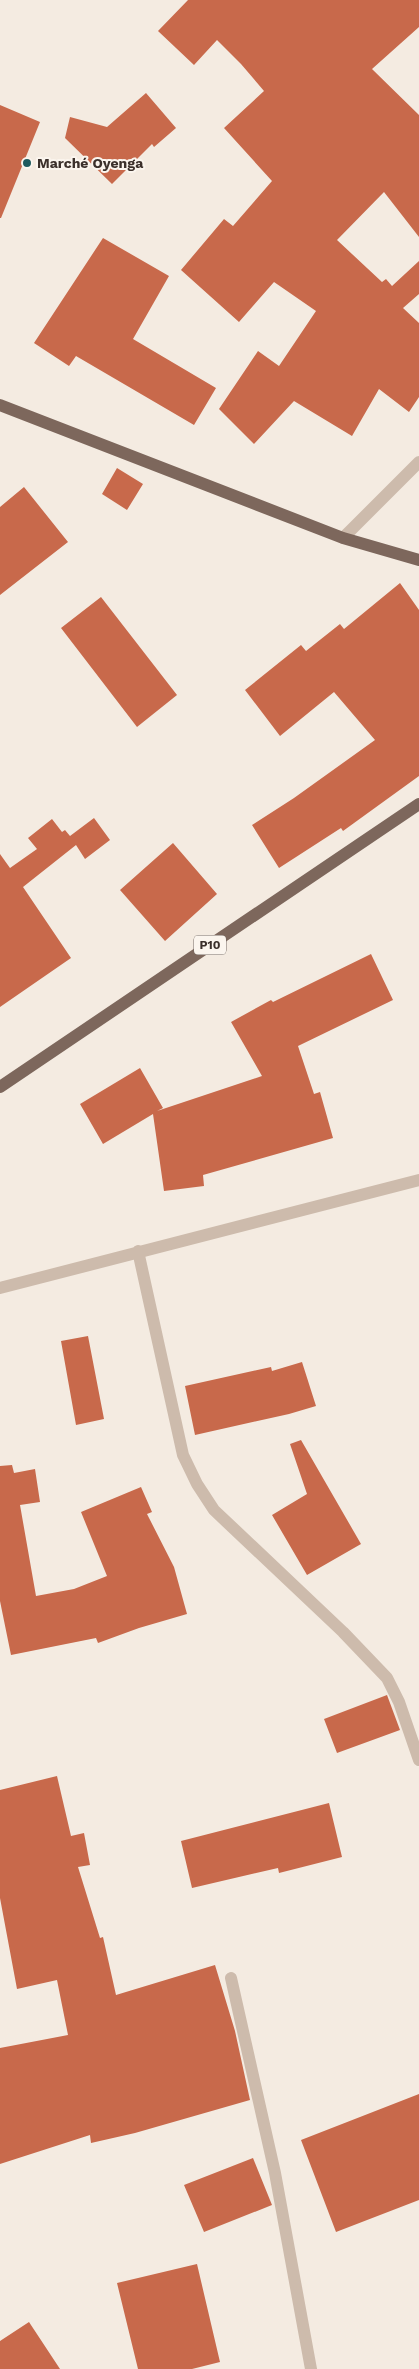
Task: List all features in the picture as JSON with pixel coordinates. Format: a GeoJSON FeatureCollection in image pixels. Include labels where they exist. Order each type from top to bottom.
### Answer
{"type":"FeatureCollection","features":[{"type":"Feature","properties":{"kind":"main road"},"geometry":{"type":"LineString","coordinates":[[0,405],[343,538],[419,560]]}},
{"type":"Feature","properties":{"kind":"main road","name":"P10"},"geometry":{"type":"LineString","coordinates":[[0,1086],[419,804]]}},
{"type":"Feature","properties":{"kind":"street"},"geometry":{"type":"LineString","coordinates":[[343,538],[419,462]]}},
{"type":"Feature","properties":{"kind":"street"},"geometry":{"type":"LineString","coordinates":[[0,1288],[419,1180]]}},
{"type":"Feature","properties":{"kind":"street"},"geometry":{"type":"LineString","coordinates":[[138,1251],[183,1455],[197,1484],[214,1510],[343,1632],[387,1678],[400,1702],[419,1760]]}},
{"type":"Feature","properties":{"kind":"street"},"geometry":{"type":"LineString","coordinates":[[231,1978],[274,2173],[311,2369]]}},
{"type":"Feature","properties":{"kind":"building"},"geometry":{"type":"Polygon","coordinates":[[[188,0],[419,0],[419,27],[372,69],[419,115],[419,237],[384,192],[337,240],[382,282],[386,279],[392,286],[419,261],[419,294],[403,308],[419,323],[419,397],[409,412],[379,389],[352,436],[294,401],[254,444],[219,409],[258,351],[279,366],[316,311],[274,282],[239,322],[181,270],[224,219],[233,226],[272,181],[224,128],[264,91],[217,40],[194,65],[158,31],[188,0]]]}},
{"type":"Feature","properties":{"kind":"building"},"geometry":{"type":"Polygon","coordinates":[[[146,93],[176,128],[154,147],[152,144],[112,184],[65,138],[70,117],[107,127],[146,93]]]}},
{"type":"Feature","properties":{"kind":"building"},"geometry":{"type":"Polygon","coordinates":[[[0,105],[40,122],[1,218],[0,218],[0,105]]]}},
{"type":"Feature","properties":{"kind":"building"},"geometry":{"type":"Polygon","coordinates":[[[103,238],[169,276],[133,339],[216,388],[194,425],[76,356],[69,366],[34,343],[103,238]]]}},
{"type":"Feature","properties":{"kind":"building"},"geometry":{"type":"Polygon","coordinates":[[[117,468],[143,484],[127,510],[102,494],[117,468]]]}},
{"type":"Feature","properties":{"kind":"building"},"geometry":{"type":"Polygon","coordinates":[[[24,487],[68,542],[0,595],[0,507],[24,487]]]}},
{"type":"Feature","properties":{"kind":"building"},"geometry":{"type":"Polygon","coordinates":[[[400,583],[419,610],[419,776],[343,831],[341,828],[279,868],[252,825],[294,798],[375,740],[334,692],[280,736],[245,690],[301,645],[306,651],[340,624],[344,629],[400,583]]]}},
{"type":"Feature","properties":{"kind":"building"},"geometry":{"type":"Polygon","coordinates":[[[101,597],[177,695],[137,727],[61,628],[101,597]]]}},
{"type":"Feature","properties":{"kind":"building"},"geometry":{"type":"Polygon","coordinates":[[[94,818],[110,840],[85,859],[76,845],[23,887],[71,958],[0,1007],[0,854],[10,868],[37,849],[28,838],[52,819],[62,832],[65,830],[70,836],[94,818]]]}},
{"type":"Feature","properties":{"kind":"building"},"geometry":{"type":"Polygon","coordinates":[[[173,843],[217,894],[165,941],[120,890],[173,843]]]}},
{"type":"Feature","properties":{"kind":"building"},"geometry":{"type":"Polygon","coordinates":[[[371,954],[393,1000],[298,1046],[314,1094],[320,1092],[333,1138],[203,1175],[204,1186],[164,1191],[153,1114],[103,1144],[80,1104],[140,1068],[163,1108],[157,1111],[262,1076],[231,1022],[271,1000],[273,1002],[371,954]]]}},
{"type":"Feature","properties":{"kind":"building"},"geometry":{"type":"Polygon","coordinates":[[[88,1336],[104,1419],[76,1425],[61,1341],[88,1336]]]}},
{"type":"Feature","properties":{"kind":"building"},"geometry":{"type":"Polygon","coordinates":[[[302,1362],[316,1406],[195,1435],[185,1386],[271,1367],[272,1371],[302,1362]]]}},
{"type":"Feature","properties":{"kind":"building"},"geometry":{"type":"Polygon","coordinates":[[[301,1440],[361,1544],[307,1575],[272,1515],[307,1494],[290,1444],[301,1440]]]}},
{"type":"Feature","properties":{"kind":"building"},"geometry":{"type":"Polygon","coordinates":[[[12,1465],[14,1473],[35,1469],[40,1502],[20,1505],[36,1596],[74,1589],[107,1576],[81,1512],[141,1487],[152,1512],[147,1514],[174,1567],[187,1614],[139,1628],[98,1643],[96,1638],[11,1655],[0,1601],[0,1466],[12,1465]]]}},
{"type":"Feature","properties":{"kind":"building"},"geometry":{"type":"Polygon","coordinates":[[[387,1695],[400,1730],[337,1753],[324,1719],[387,1695]]]}},
{"type":"Feature","properties":{"kind":"building"},"geometry":{"type":"Polygon","coordinates":[[[57,1776],[71,1836],[84,1833],[90,1865],[78,1867],[100,1938],[103,1937],[116,1995],[215,1965],[235,2031],[250,2100],[135,2133],[91,2143],[90,2135],[0,2164],[0,2048],[68,2035],[57,1980],[17,1989],[0,1898],[0,1790],[57,1776]]]}},
{"type":"Feature","properties":{"kind":"building"},"geometry":{"type":"Polygon","coordinates":[[[329,1803],[342,1857],[279,1873],[278,1868],[192,1888],[181,1841],[329,1803]]]}},
{"type":"Feature","properties":{"kind":"building"},"geometry":{"type":"Polygon","coordinates":[[[419,2094],[419,2200],[336,2232],[301,2140],[419,2094]]]}},
{"type":"Feature","properties":{"kind":"building"},"geometry":{"type":"Polygon","coordinates":[[[253,2158],[272,2205],[204,2232],[184,2185],[253,2158]]]}},
{"type":"Feature","properties":{"kind":"building"},"geometry":{"type":"Polygon","coordinates":[[[197,2264],[220,2362],[192,2369],[138,2369],[117,2283],[197,2264]]]}},
{"type":"Feature","properties":{"kind":"building"},"geometry":{"type":"Polygon","coordinates":[[[29,2322],[60,2369],[0,2369],[0,2341],[29,2322]]]}},
{"type":"Feature","properties":{"kind":"place","name":"Marché Oyenga"},"geometry":{"type":"Point","coordinates":[27,163]}}]}
